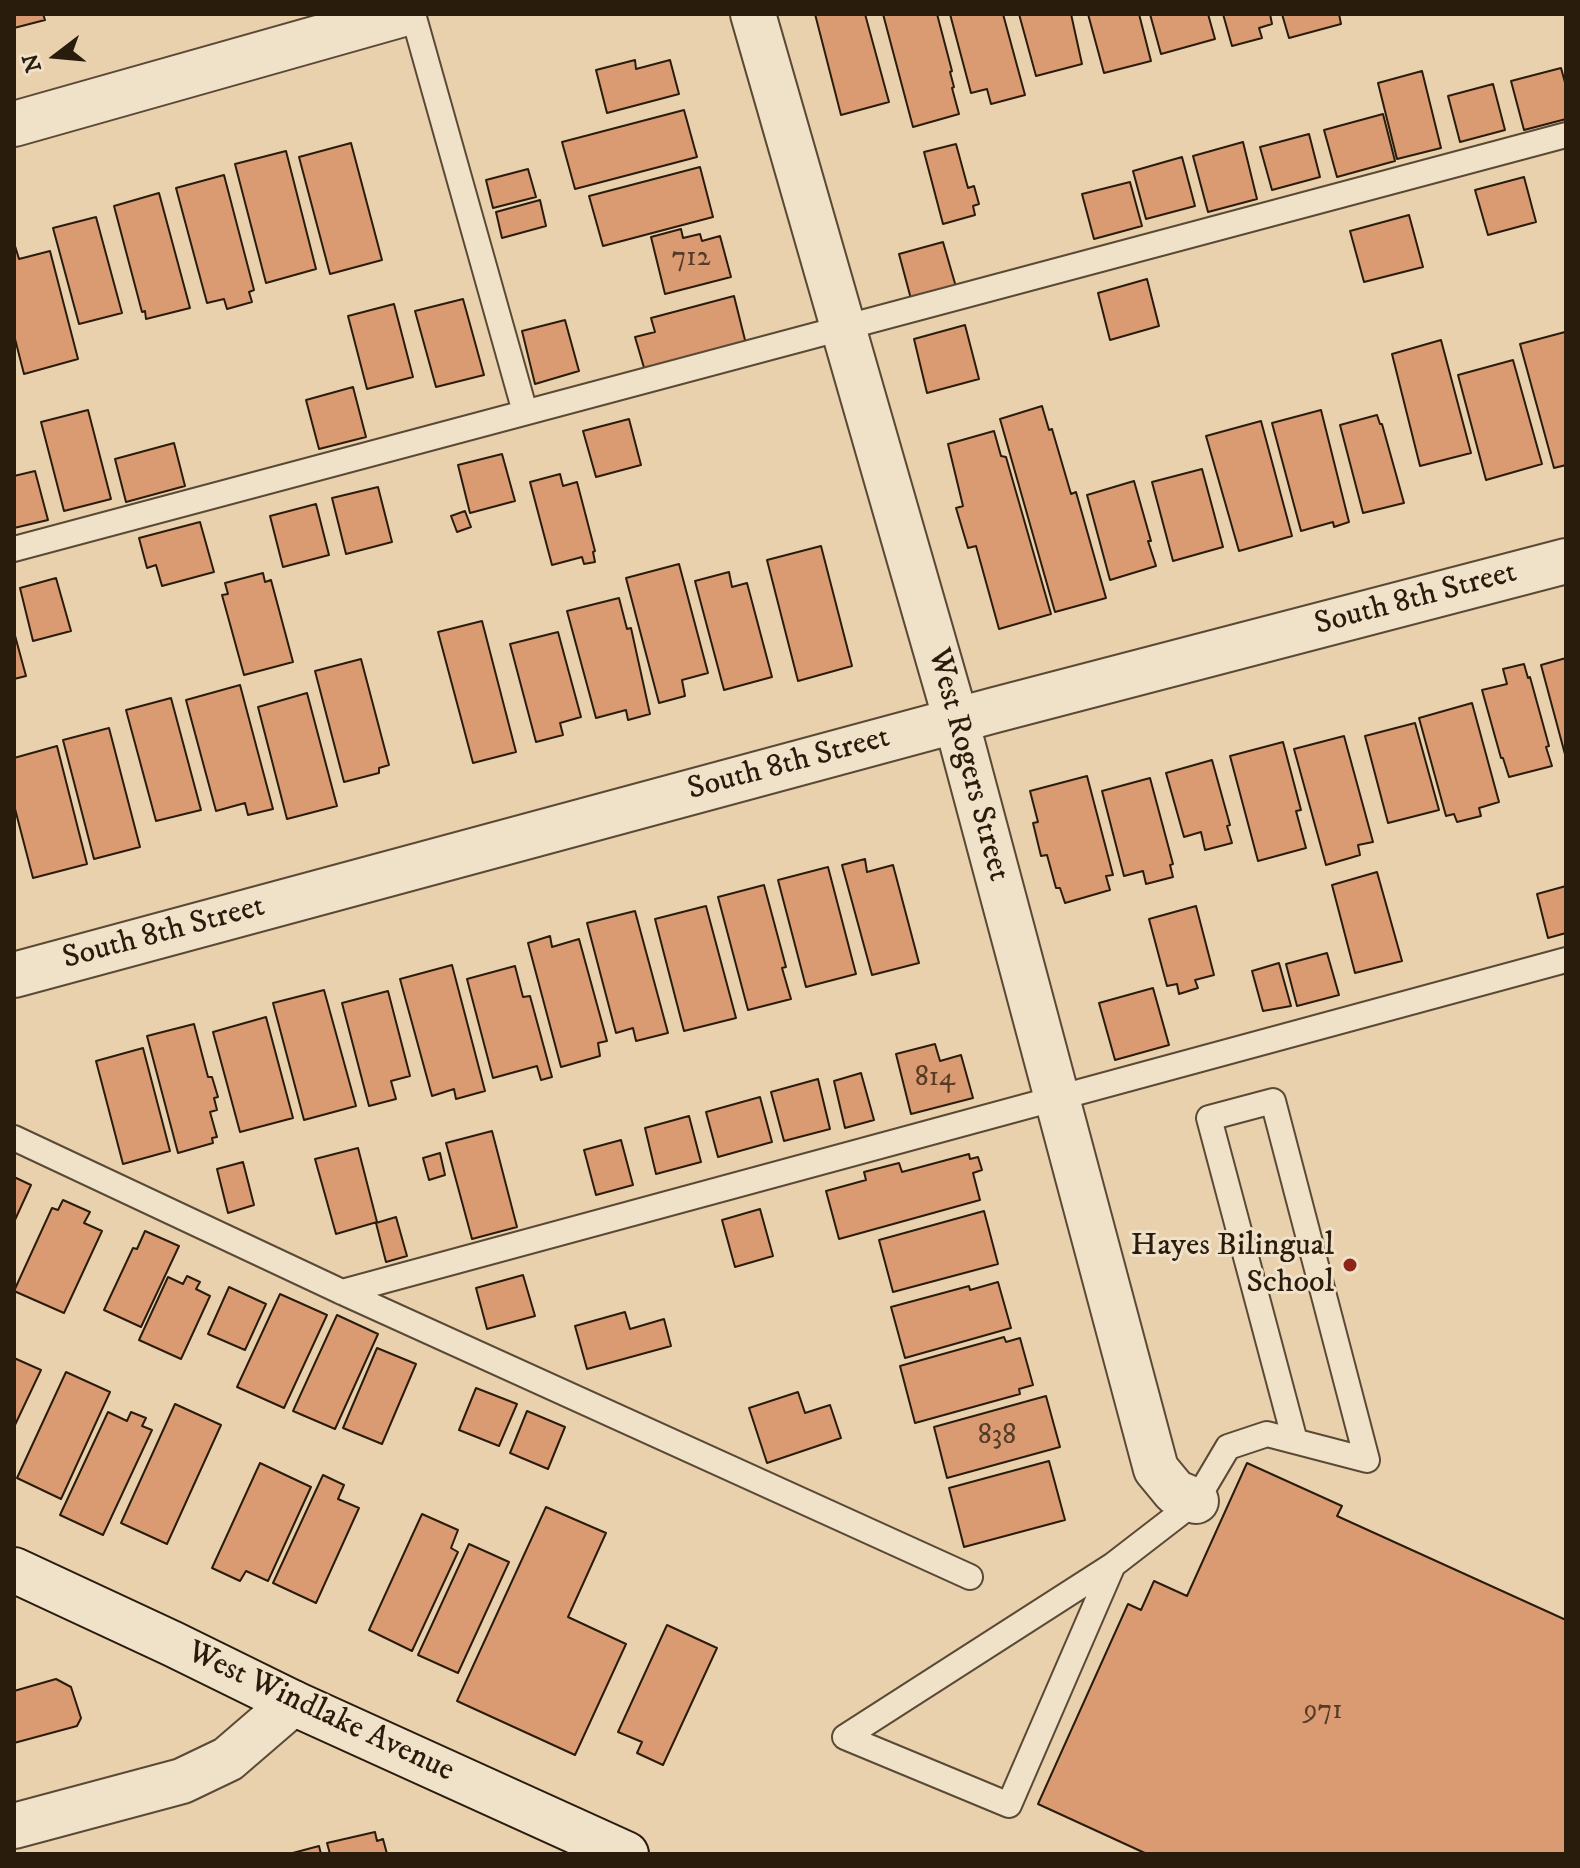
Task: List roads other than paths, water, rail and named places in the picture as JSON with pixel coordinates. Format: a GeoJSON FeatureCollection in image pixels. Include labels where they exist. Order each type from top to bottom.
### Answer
{"type":"FeatureCollection","features":[{"type":"Feature","properties":{"kind":"street"},"geometry":{"type":"LineString","coordinates":[[14,124],[403,14]]}},
{"type":"Feature","properties":{"kind":"street","name":"West Rogers Street"},"geometry":{"type":"LineString","coordinates":[[753,14],[956,720],[1156,1469],[1175,1492],[1196,1501]]}},
{"type":"Feature","properties":{"kind":"street","name":"South 8th Street"},"geometry":{"type":"LineString","coordinates":[[14,975],[956,720],[1566,561]]}},
{"type":"Feature","properties":{"kind":"street","name":"West Windlake Avenue"},"geometry":{"type":"LineString","coordinates":[[14,1570],[293,1703],[626,1854]]}},
{"type":"Feature","properties":{"kind":"street"},"geometry":{"type":"LineString","coordinates":[[14,1826],[182,1781],[228,1759],[293,1703]]}},
{"type":"Feature","properties":{"kind":"lane"},"geometry":{"type":"LineString","coordinates":[[413,14],[525,412]]}},
{"type":"Feature","properties":{"kind":"lane"},"geometry":{"type":"LineString","coordinates":[[14,549],[1566,135]]}},
{"type":"Feature","properties":{"kind":"lane"},"geometry":{"type":"LineString","coordinates":[[342,1292],[1566,960]]}},
{"type":"Feature","properties":{"kind":"lane"},"geometry":{"type":"LineString","coordinates":[[1113,1565],[1009,1805],[845,1737],[1113,1565],[1196,1501],[1228,1447],[1267,1434],[1367,1460],[1273,1101],[1209,1118],[1295,1441]]}},
{"type":"Feature","properties":{"kind":"lane"},"geometry":{"type":"LineString","coordinates":[[14,1138],[342,1292],[970,1577]]}},
{"type":"Feature","properties":{"kind":"place","name":"Hayes Bilingual School"},"geometry":{"type":"Point","coordinates":[1350,1265]}}]}
